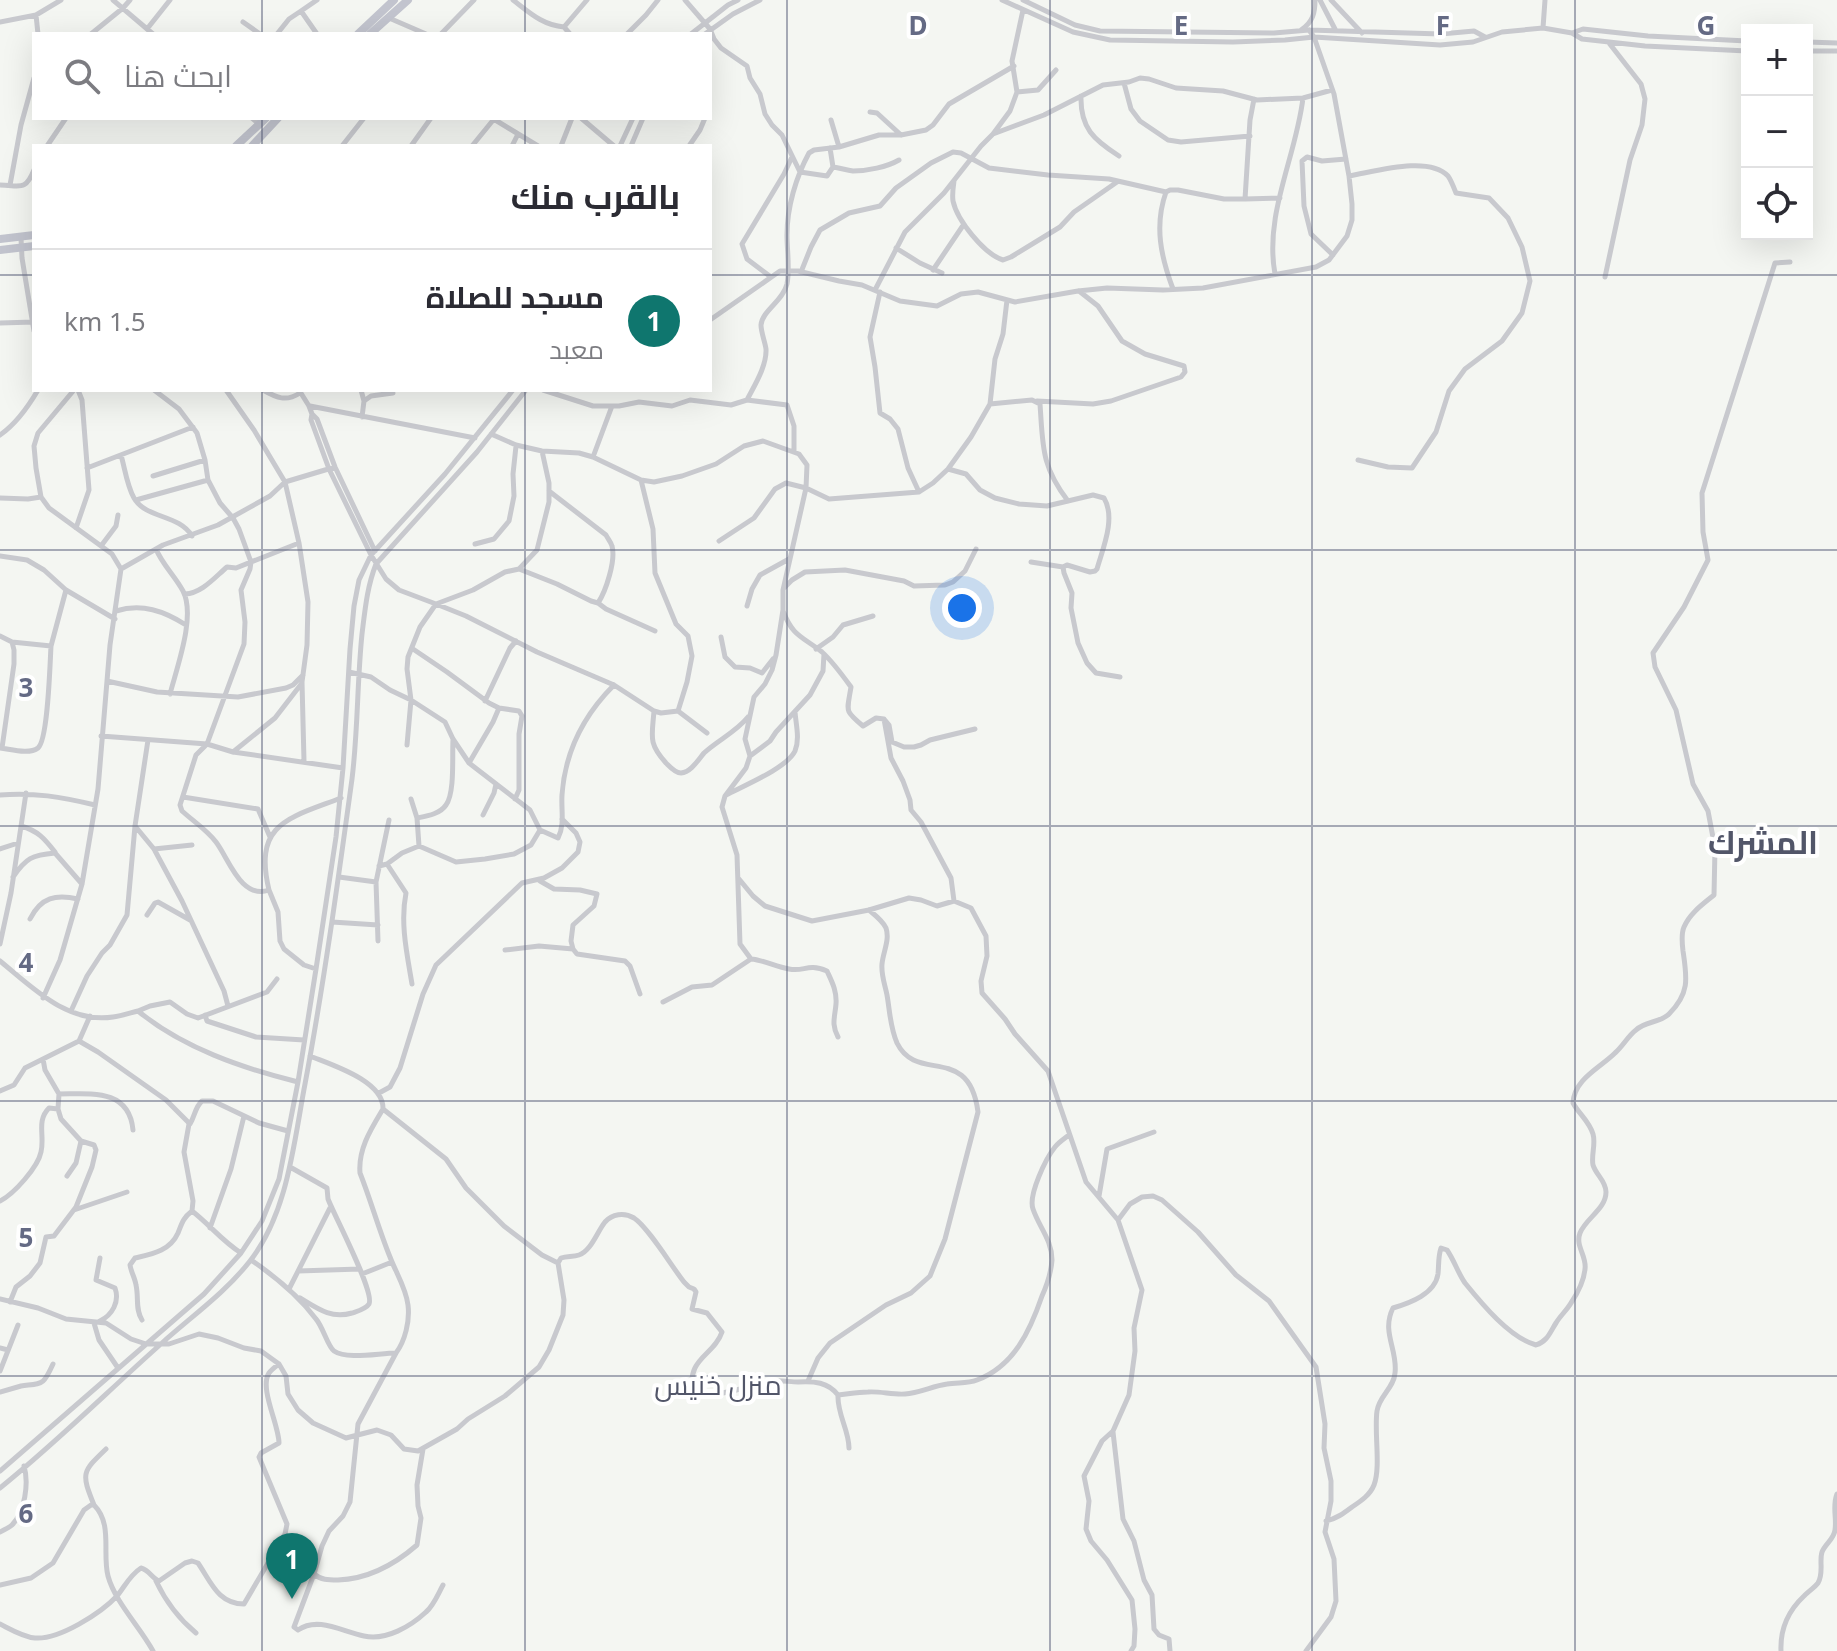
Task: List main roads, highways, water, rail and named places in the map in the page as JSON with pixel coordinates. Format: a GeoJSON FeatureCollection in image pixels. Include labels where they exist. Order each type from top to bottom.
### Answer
{"type":"FeatureCollection","features":[{"type":"Feature","properties":{"kind":"highway"},"geometry":{"type":"LineString","coordinates":[[360,32],[394,0]]}},
{"type":"Feature","properties":{"kind":"highway"},"geometry":{"type":"LineString","coordinates":[[372,32],[408,0]]}},
{"type":"Feature","properties":{"kind":"highway"},"geometry":{"type":"LineString","coordinates":[[238,144],[259,120]]}},
{"type":"Feature","properties":{"kind":"highway"},"geometry":{"type":"LineString","coordinates":[[254,144],[276,120]]}},
{"type":"Feature","properties":{"kind":"highway"},"geometry":{"type":"LineString","coordinates":[[0,239],[32,235]]}},
{"type":"Feature","properties":{"kind":"highway"},"geometry":{"type":"LineString","coordinates":[[0,250],[32,246]]}},
{"type":"Feature","properties":{"kind":"place","name":"مسجد للصلاة"},"geometry":{"type":"Point","coordinates":[292,1599]}},
{"type":"Feature","properties":{"kind":"district","name":"المشرك"},"geometry":{"type":"Point","coordinates":[1763,843]}},
{"type":"Feature","properties":{"kind":"district","name":"منزل خنيس"},"geometry":{"type":"Point","coordinates":[718,1385]}}]}
